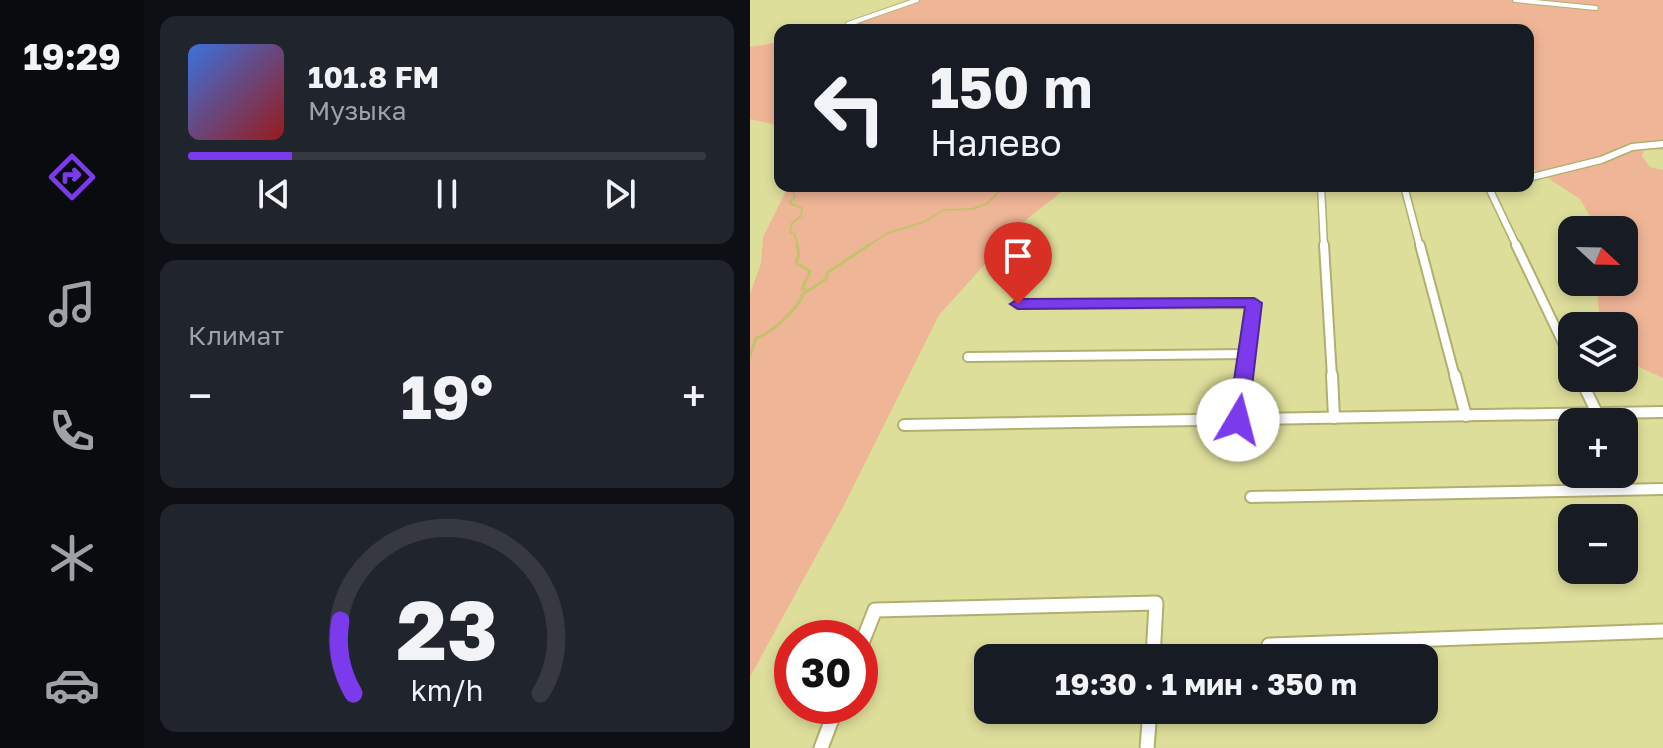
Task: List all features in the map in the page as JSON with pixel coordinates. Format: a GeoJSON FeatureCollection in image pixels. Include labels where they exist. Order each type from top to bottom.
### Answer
{"type":"FeatureCollection","features":[{"type":"Feature","properties":{"kind":"street"},"geometry":{"type":"LineString","coordinates":[[852,24],[847,23],[917,0]]}},
{"type":"Feature","properties":{"kind":"street"},"geometry":{"type":"LineString","coordinates":[[1515,0],[1596,8]]}},
{"type":"Feature","properties":{"kind":"street"},"geometry":{"type":"LineString","coordinates":[[1534,177],[1601,160],[1632,147],[1663,144]]}},
{"type":"Feature","properties":{"kind":"street"},"geometry":{"type":"LineString","coordinates":[[1321,192],[1334,418]]}},
{"type":"Feature","properties":{"kind":"street"},"geometry":{"type":"LineString","coordinates":[[1406,192],[1466,416]]}},
{"type":"Feature","properties":{"kind":"street"},"geometry":{"type":"LineString","coordinates":[[1491,192],[1558,333]]}},
{"type":"Feature","properties":{"kind":"street"},"geometry":{"type":"LineString","coordinates":[[1018,304],[1254,303],[1238,420]]}},
{"type":"Feature","properties":{"kind":"street"},"geometry":{"type":"LineString","coordinates":[[968,357],[1247,354]]}},
{"type":"Feature","properties":{"kind":"street"},"geometry":{"type":"LineString","coordinates":[[1638,412],[1663,412]]}},
{"type":"Feature","properties":{"kind":"street"},"geometry":{"type":"LineString","coordinates":[[904,425],[1558,414]]}},
{"type":"Feature","properties":{"kind":"street"},"geometry":{"type":"LineString","coordinates":[[1251,497],[1663,489]]}},
{"type":"Feature","properties":{"kind":"street"},"geometry":{"type":"LineString","coordinates":[[871,620],[875,610],[1156,603],[1154,644]]}},
{"type":"Feature","properties":{"kind":"street"},"geometry":{"type":"LineString","coordinates":[[1297,644],[1663,631]]}},
{"type":"Feature","properties":{"kind":"street"},"geometry":{"type":"LineString","coordinates":[[821,748],[830,724]]}},
{"type":"Feature","properties":{"kind":"street"},"geometry":{"type":"LineString","coordinates":[[1147,748],[1149,724]]}},
{"type":"Feature","properties":{"kind":"shaded area"},"geometry":{"type":"Polygon","coordinates":[[[920,0],[1663,0],[1663,150],[1644,149],[1642,156],[1650,167],[1663,170],[1663,378],[1638,366],[1638,312],[1599,312],[1597,296],[1638,296],[1638,216],[1590,216],[1580,199],[1534,169],[1534,24],[850,23],[920,0]]]}},
{"type":"Feature","properties":{"kind":"shaded area"},"geometry":{"type":"Polygon","coordinates":[[[774,43],[774,125],[750,119],[750,47],[774,43]]]}},
{"type":"Feature","properties":{"kind":"shaded area"},"geometry":{"type":"Polygon","coordinates":[[[785,192],[1061,192],[1022,223],[939,315],[843,507],[781,620],[774,620],[774,633],[750,677],[750,294],[761,263],[763,237],[785,192]]]}},
{"type":"Feature","properties":{"kind":"waterway"},"geometry":{"type":"LineString","coordinates":[[794,192],[795,197],[789,203],[802,208],[801,216],[792,223],[790,232],[795,235],[798,247]]}},
{"type":"Feature","properties":{"kind":"waterway"},"geometry":{"type":"LineString","coordinates":[[866,247],[888,233],[924,222],[943,210],[973,209],[988,203],[998,192]]}},
{"type":"Feature","properties":{"kind":"waterway"},"geometry":{"type":"LineString","coordinates":[[797,245],[799,254],[796,263],[810,271],[802,289],[805,289]]}},
{"type":"Feature","properties":{"kind":"waterway"},"geometry":{"type":"LineString","coordinates":[[750,356],[756,338],[784,320],[803,294],[826,279],[827,273],[866,247]]}},
{"type":"Feature","properties":{"kind":"route"},"geometry":{"type":"LineString","coordinates":[[1018,304],[1254,303],[1238,420]]}}]}
